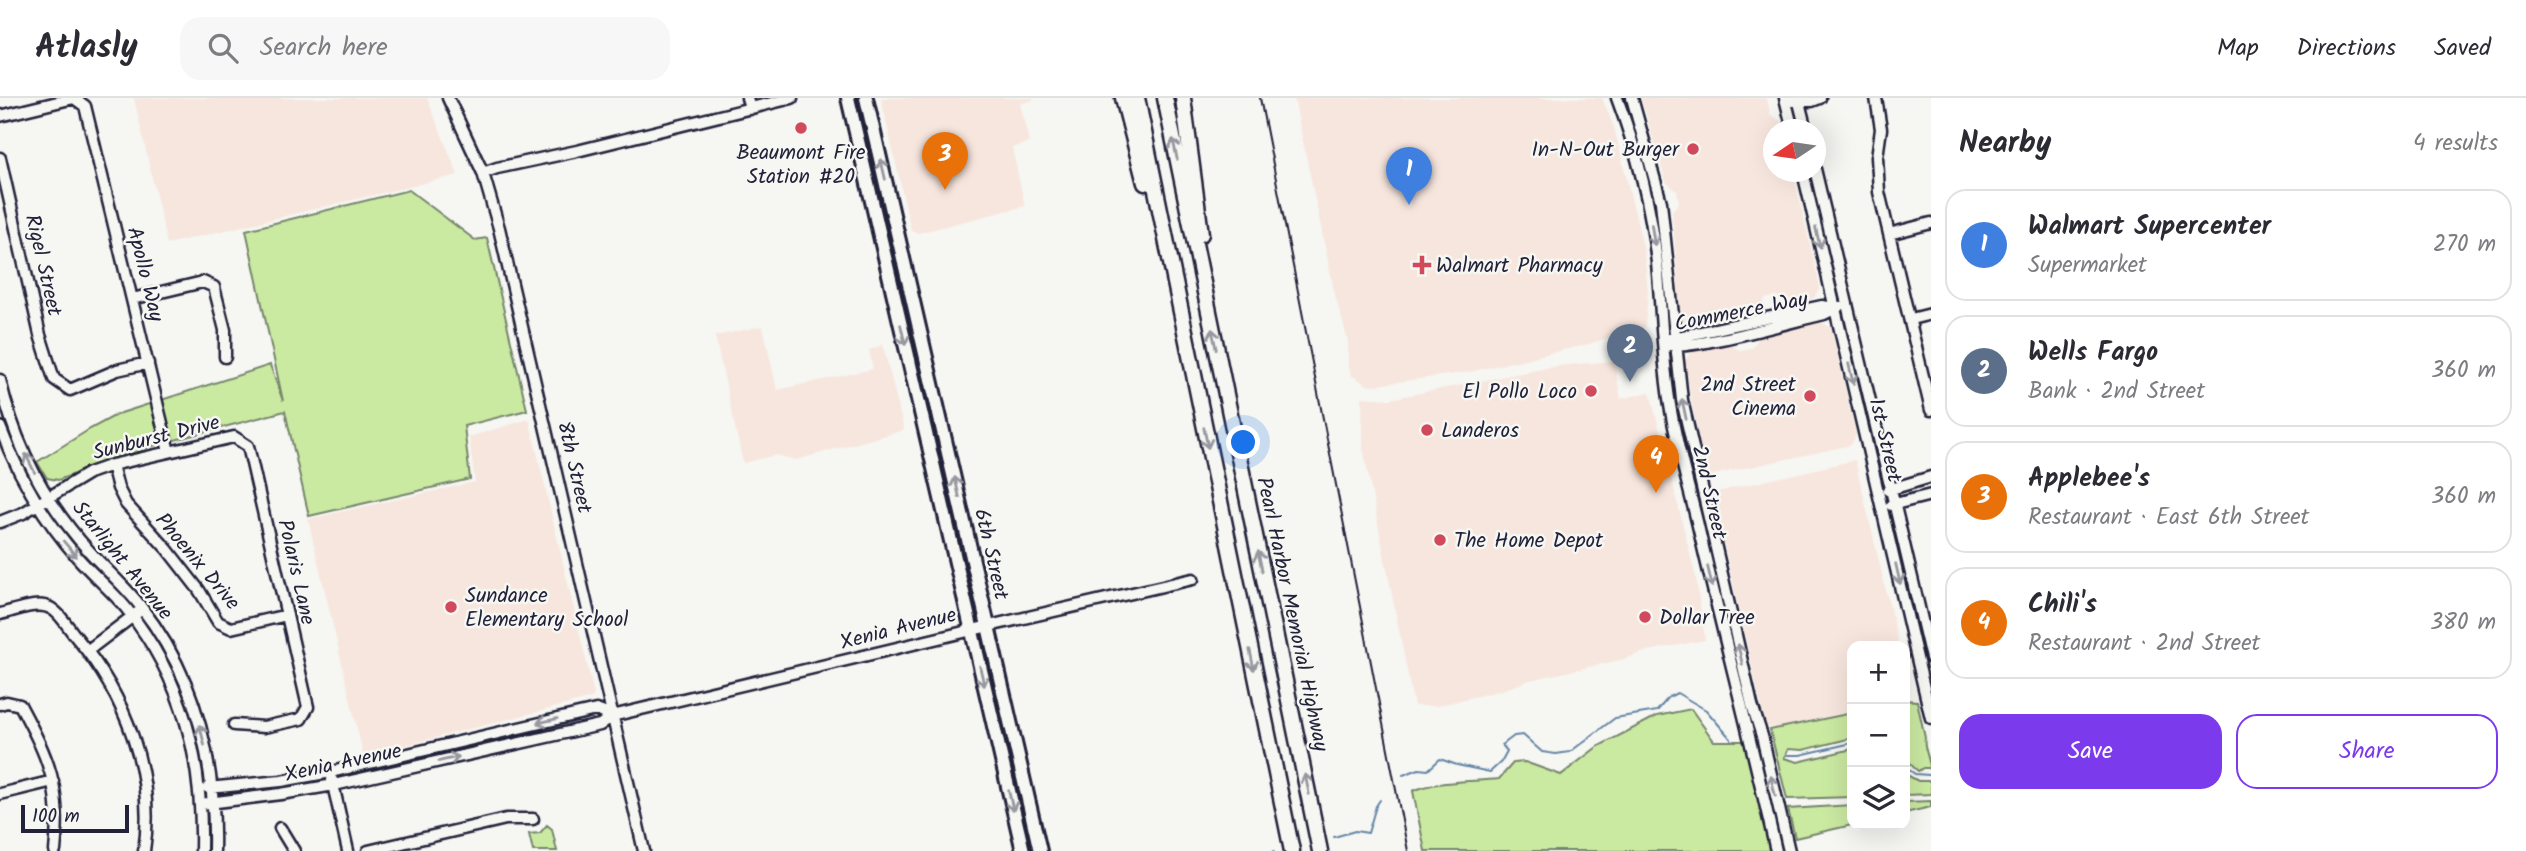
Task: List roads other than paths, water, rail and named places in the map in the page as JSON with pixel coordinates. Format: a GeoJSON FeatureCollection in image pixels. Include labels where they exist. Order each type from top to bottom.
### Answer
{"type":"FeatureCollection","features":[{"type":"Feature","properties":{"kind":"highway"},"geometry":{"type":"LineString","coordinates":[[1123,98],[1182,323]]}},
{"type":"Feature","properties":{"kind":"highway"},"geometry":{"type":"LineString","coordinates":[[1137,98],[1292,851]]}},
{"type":"Feature","properties":{"kind":"highway","name":"Pearl Harbor Memorial Highway"},"geometry":{"type":"LineString","coordinates":[[1165,98],[1321,851]]}},
{"type":"Feature","properties":{"kind":"highway"},"geometry":{"type":"LineString","coordinates":[[1183,98],[1208,312]]}},
{"type":"Feature","properties":{"kind":"main road","name":"6th Street"},"geometry":{"type":"LineString","coordinates":[[848,98],[1023,851]]}},
{"type":"Feature","properties":{"kind":"main road","name":"6th Street"},"geometry":{"type":"LineString","coordinates":[[866,98],[1040,851]]}},
{"type":"Feature","properties":{"kind":"street","name":"Apollo Way"},"geometry":{"type":"LineString","coordinates":[[0,116],[74,98],[85,106],[169,452]]}},
{"type":"Feature","properties":{"kind":"street","name":"8th Street"},"geometry":{"type":"LineString","coordinates":[[448,98],[483,173],[499,228],[644,851]]}},
{"type":"Feature","properties":{"kind":"street"},"geometry":{"type":"LineString","coordinates":[[483,173],[577,151],[748,103],[792,98]]}},
{"type":"Feature","properties":{"kind":"street","name":"2nd Street"},"geometry":{"type":"LineString","coordinates":[[1617,98],[1643,180],[1654,242],[1671,412],[1776,851]]}},
{"type":"Feature","properties":{"kind":"street","name":"2nd Street"},"geometry":{"type":"LineString","coordinates":[[1632,98],[1661,202],[1682,400],[1788,851]]}},
{"type":"Feature","properties":{"kind":"street"},"geometry":{"type":"LineString","coordinates":[[1790,119],[1786,100],[1812,101],[1820,98]]}},
{"type":"Feature","properties":{"kind":"street"},"geometry":{"type":"LineString","coordinates":[[1876,98],[1881,129],[1877,157],[1879,192],[1931,410]]}},
{"type":"Feature","properties":{"kind":"street"},"geometry":{"type":"LineString","coordinates":[[1799,99],[1804,119]]}},
{"type":"Feature","properties":{"kind":"street"},"geometry":{"type":"LineString","coordinates":[[1631,136],[1645,164],[1654,201],[1661,202]]}},
{"type":"Feature","properties":{"kind":"street","name":"Rigel Street"},"geometry":{"type":"LineString","coordinates":[[0,158],[4,195],[54,380],[70,390],[117,370],[148,363]]}},
{"type":"Feature","properties":{"kind":"street","name":"1st Street"},"geometry":{"type":"LineString","coordinates":[[1804,182],[1931,718]]}},
{"type":"Feature","properties":{"kind":"street","name":"1st Street"},"geometry":{"type":"LineString","coordinates":[[1818,182],[1931,658]]}},
{"type":"Feature","properties":{"kind":"street"},"geometry":{"type":"LineString","coordinates":[[1889,234],[1931,223]]}},
{"type":"Feature","properties":{"kind":"street"},"geometry":{"type":"LineString","coordinates":[[132,299],[203,282],[214,287],[225,330],[225,357]]}},
{"type":"Feature","properties":{"kind":"street","name":"Commerce Way"},"geometry":{"type":"LineString","coordinates":[[1662,343],[1824,314],[1848,305]]}},
{"type":"Feature","properties":{"kind":"street"},"geometry":{"type":"LineString","coordinates":[[1911,320],[1931,314]]}},
{"type":"Feature","properties":{"kind":"street","name":"Starlight Avenue"},"geometry":{"type":"LineString","coordinates":[[0,380],[17,435],[48,499],[90,552],[142,608],[175,660],[202,731],[213,788],[214,851]]}},
{"type":"Feature","properties":{"kind":"street","name":"Starlight Avenue"},"geometry":{"type":"LineString","coordinates":[[0,427],[37,505],[73,552],[132,617],[163,666],[190,735],[200,789],[201,851]]}},
{"type":"Feature","properties":{"kind":"street","name":"Sunburst Drive"},"geometry":{"type":"LineString","coordinates":[[0,522],[48,499],[89,473],[234,437],[248,446]]}},
{"type":"Feature","properties":{"kind":"street","name":"Polaris Lane"},"geometry":{"type":"LineString","coordinates":[[234,725],[264,727],[301,719],[308,707],[248,446]]}},
{"type":"Feature","properties":{"kind":"street","name":"Phoenix Drive"},"geometry":{"type":"LineString","coordinates":[[112,466],[118,488],[127,505],[199,590],[218,622],[231,628],[287,615]]}},
{"type":"Feature","properties":{"kind":"street"},"geometry":{"type":"LineString","coordinates":[[1879,492],[1931,477]]}},
{"type":"Feature","properties":{"kind":"street"},"geometry":{"type":"LineString","coordinates":[[1882,508],[1931,495]]}},
{"type":"Feature","properties":{"kind":"street","name":"Xenia Avenue"},"geometry":{"type":"LineString","coordinates":[[200,804],[334,785],[600,725],[612,716],[1193,579]]}},
{"type":"Feature","properties":{"kind":"street"},"geometry":{"type":"LineString","coordinates":[[0,614],[39,605],[53,609],[88,651],[111,686],[133,735],[144,785],[145,851]]}},
{"type":"Feature","properties":{"kind":"street"},"geometry":{"type":"LineString","coordinates":[[88,651],[142,608]]}},
{"type":"Feature","properties":{"kind":"street"},"geometry":{"type":"LineString","coordinates":[[0,704],[7,702],[19,705],[44,750],[53,781],[58,822],[55,851]]}},
{"type":"Feature","properties":{"kind":"street","name":"Xenia Avenue"},"geometry":{"type":"LineString","coordinates":[[200,789],[281,781],[331,772],[596,710],[612,716]]}},
{"type":"Feature","properties":{"kind":"street"},"geometry":{"type":"LineString","coordinates":[[331,772],[348,851]]}},
{"type":"Feature","properties":{"kind":"street"},"geometry":{"type":"LineString","coordinates":[[0,794],[53,781]]}},
{"type":"Feature","properties":{"kind":"street"},"geometry":{"type":"LineString","coordinates":[[368,851],[506,819],[533,819]]}},
{"type":"Feature","properties":{"kind":"street"},"geometry":{"type":"LineString","coordinates":[[279,828],[294,851]]}},
{"type":"Feature","properties":{"kind":"waterway"},"geometry":{"type":"LineString","coordinates":[[1403,775],[1419,769],[1428,770],[1440,759],[1490,772],[1501,762],[1507,751],[1502,745],[1514,736],[1523,735],[1542,752],[1570,752],[1615,718],[1657,711],[1669,697],[1677,693],[1706,710],[1731,739]]}},
{"type":"Feature","properties":{"kind":"waterway"},"geometry":{"type":"LineString","coordinates":[[1787,755],[1800,755],[1847,744]]}},
{"type":"Feature","properties":{"kind":"waterway"},"geometry":{"type":"LineString","coordinates":[[1910,770],[1915,774],[1929,775]]}},
{"type":"Feature","properties":{"kind":"waterway"},"geometry":{"type":"LineString","coordinates":[[1334,837],[1355,831],[1368,833],[1380,800]]}},
{"type":"Feature","properties":{"kind":"railway"},"geometry":{"type":"LineString","coordinates":[[1260,98],[1408,851]]}},
{"type":"Feature","properties":{"kind":"place","name":"Beaumont Fire Station #20"},"geometry":{"type":"Point","coordinates":[801,128]}},
{"type":"Feature","properties":{"kind":"place","name":"In-N-Out Burger"},"geometry":{"type":"Point","coordinates":[1693,149]}},
{"type":"Feature","properties":{"kind":"place","name":"Applebee's"},"geometry":{"type":"Point","coordinates":[945,190]}},
{"type":"Feature","properties":{"kind":"place","name":"Walmart Supercenter"},"geometry":{"type":"Point","coordinates":[1409,205]}},
{"type":"Feature","properties":{"kind":"place","name":"Walmart Pharmacy"},"geometry":{"type":"Point","coordinates":[1422,265]}},
{"type":"Feature","properties":{"kind":"place","name":"Wells Fargo"},"geometry":{"type":"Point","coordinates":[1630,382]}},
{"type":"Feature","properties":{"kind":"place","name":"El Pollo Loco"},"geometry":{"type":"Point","coordinates":[1591,391]}},
{"type":"Feature","properties":{"kind":"place","name":"2nd Street Cinema"},"geometry":{"type":"Point","coordinates":[1810,396]}},
{"type":"Feature","properties":{"kind":"place","name":"Landeros"},"geometry":{"type":"Point","coordinates":[1427,430]}},
{"type":"Feature","properties":{"kind":"place","name":"Chili's"},"geometry":{"type":"Point","coordinates":[1656,493]}},
{"type":"Feature","properties":{"kind":"place","name":"The Home Depot"},"geometry":{"type":"Point","coordinates":[1440,540]}},
{"type":"Feature","properties":{"kind":"place","name":"Sundance Elementary School"},"geometry":{"type":"Point","coordinates":[451,607]}},
{"type":"Feature","properties":{"kind":"place","name":"Dollar Tree"},"geometry":{"type":"Point","coordinates":[1645,617]}}]}
